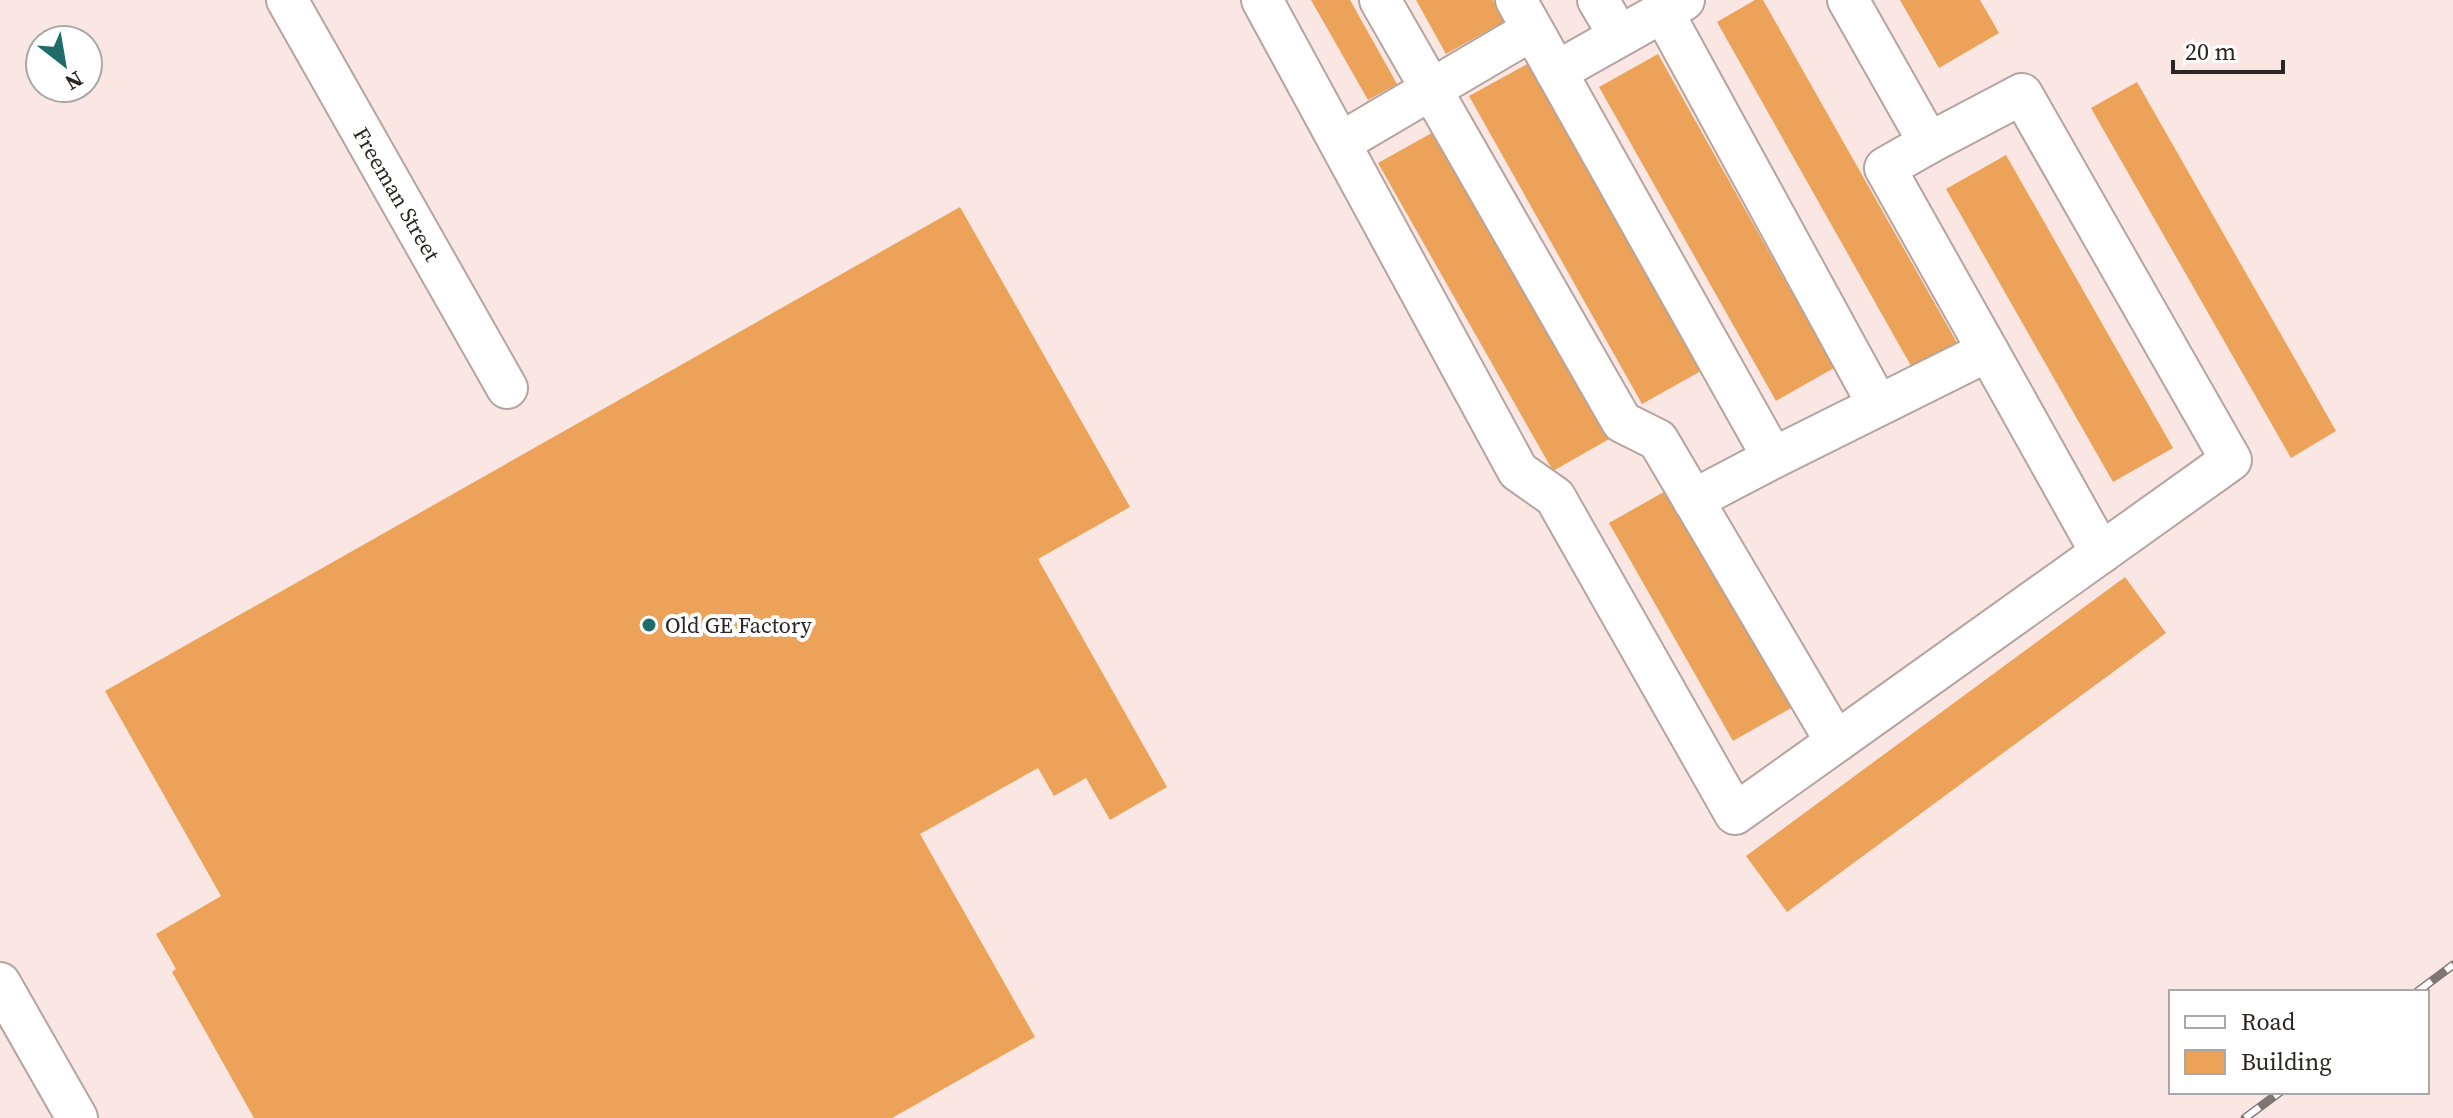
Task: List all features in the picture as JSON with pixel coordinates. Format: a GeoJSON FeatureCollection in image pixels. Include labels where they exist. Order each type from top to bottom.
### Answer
{"type":"FeatureCollection","features":[{"type":"Feature","properties":{"kind":"street","name":"Freeman Street"},"geometry":{"type":"LineString","coordinates":[[287,0],[507,388]]}},
{"type":"Feature","properties":{"kind":"street"},"geometry":{"type":"LineString","coordinates":[[1262,0],[1518,471],[1555,497],[1735,814],[2101,553],[2231,460],[2022,94],[1885,168],[2101,553]]}},
{"type":"Feature","properties":{"kind":"street"},"geometry":{"type":"LineString","coordinates":[[1380,0],[1622,422],[1658,440],[1836,742]]}},
{"type":"Feature","properties":{"kind":"street"},"geometry":{"type":"LineString","coordinates":[[1598,0],[1619,36]]}},
{"type":"Feature","properties":{"kind":"street"},"geometry":{"type":"LineString","coordinates":[[1848,0],[1929,143]]}},
{"type":"Feature","properties":{"kind":"street"},"geometry":{"type":"LineString","coordinates":[[1556,72],[1673,6],[1878,405]]}},
{"type":"Feature","properties":{"kind":"street"},"geometry":{"type":"LineString","coordinates":[[1340,143],[1431,89],[1524,15],[1773,458]]}},
{"type":"Feature","properties":{"kind":"street"},"geometry":{"type":"LineString","coordinates":[[1693,500],[1988,351]]}},
{"type":"Feature","properties":{"kind":"street"},"geometry":{"type":"LineString","coordinates":[[0,983],[77,1118]]}},
{"type":"Feature","properties":{"kind":"building"},"geometry":{"type":"Polygon","coordinates":[[[1311,0],[1350,0],[1397,84],[1368,100],[1311,0]]]}},
{"type":"Feature","properties":{"kind":"building"},"geometry":{"type":"Polygon","coordinates":[[[1416,0],[1493,0],[1505,21],[1446,54],[1416,0]]]}},
{"type":"Feature","properties":{"kind":"building"},"geometry":{"type":"Polygon","coordinates":[[[1755,0],[1763,0],[1960,348],[1915,373],[1717,22],[1755,0]]]}},
{"type":"Feature","properties":{"kind":"building"},"geometry":{"type":"Polygon","coordinates":[[[1900,0],[1980,0],[1999,33],[1939,68],[1900,0]]]}},
{"type":"Feature","properties":{"kind":"building"},"geometry":{"type":"Polygon","coordinates":[[[1658,54],[1834,368],[1776,401],[1599,87],[1658,54]]]}},
{"type":"Feature","properties":{"kind":"building"},"geometry":{"type":"Polygon","coordinates":[[[1529,63],[1701,371],[1642,404],[1469,96],[1529,63]]]}},
{"type":"Feature","properties":{"kind":"building"},"geometry":{"type":"Polygon","coordinates":[[[2137,82],[2336,431],[2291,458],[2091,108],[2137,82]]]}},
{"type":"Feature","properties":{"kind":"building"},"geometry":{"type":"Polygon","coordinates":[[[1437,130],[1611,438],[1553,471],[1378,163],[1437,130]]]}},
{"type":"Feature","properties":{"kind":"building"},"geometry":{"type":"Polygon","coordinates":[[[2006,155],[2173,448],[2113,482],[1946,189],[2006,155]]]}},
{"type":"Feature","properties":{"kind":"building","name":"Old GE Factory"},"geometry":{"type":"Polygon","coordinates":[[[960,207],[1130,507],[1038,559],[1167,787],[1110,820],[1086,778],[1054,796],[1038,768],[920,834],[1035,1037],[892,1118],[254,1118],[172,972],[176,969],[156,934],[221,896],[105,691],[960,207]]]}},
{"type":"Feature","properties":{"kind":"building"},"geometry":{"type":"Polygon","coordinates":[[[1669,489],[1793,707],[1733,741],[1609,523],[1669,489]]]}},
{"type":"Feature","properties":{"kind":"building"},"geometry":{"type":"Polygon","coordinates":[[[2125,577],[2166,633],[1787,912],[1746,856],[2125,577]]]}},
{"type":"Feature","properties":{"kind":"railway"},"geometry":{"type":"LineString","coordinates":[[2420,990],[2453,965]]}},
{"type":"Feature","properties":{"kind":"railway"},"geometry":{"type":"LineString","coordinates":[[2245,1118],[2277,1094]]}},
{"type":"Feature","properties":{"kind":"place","name":"Old GE Factory"},"geometry":{"type":"Point","coordinates":[649,625]}}]}
